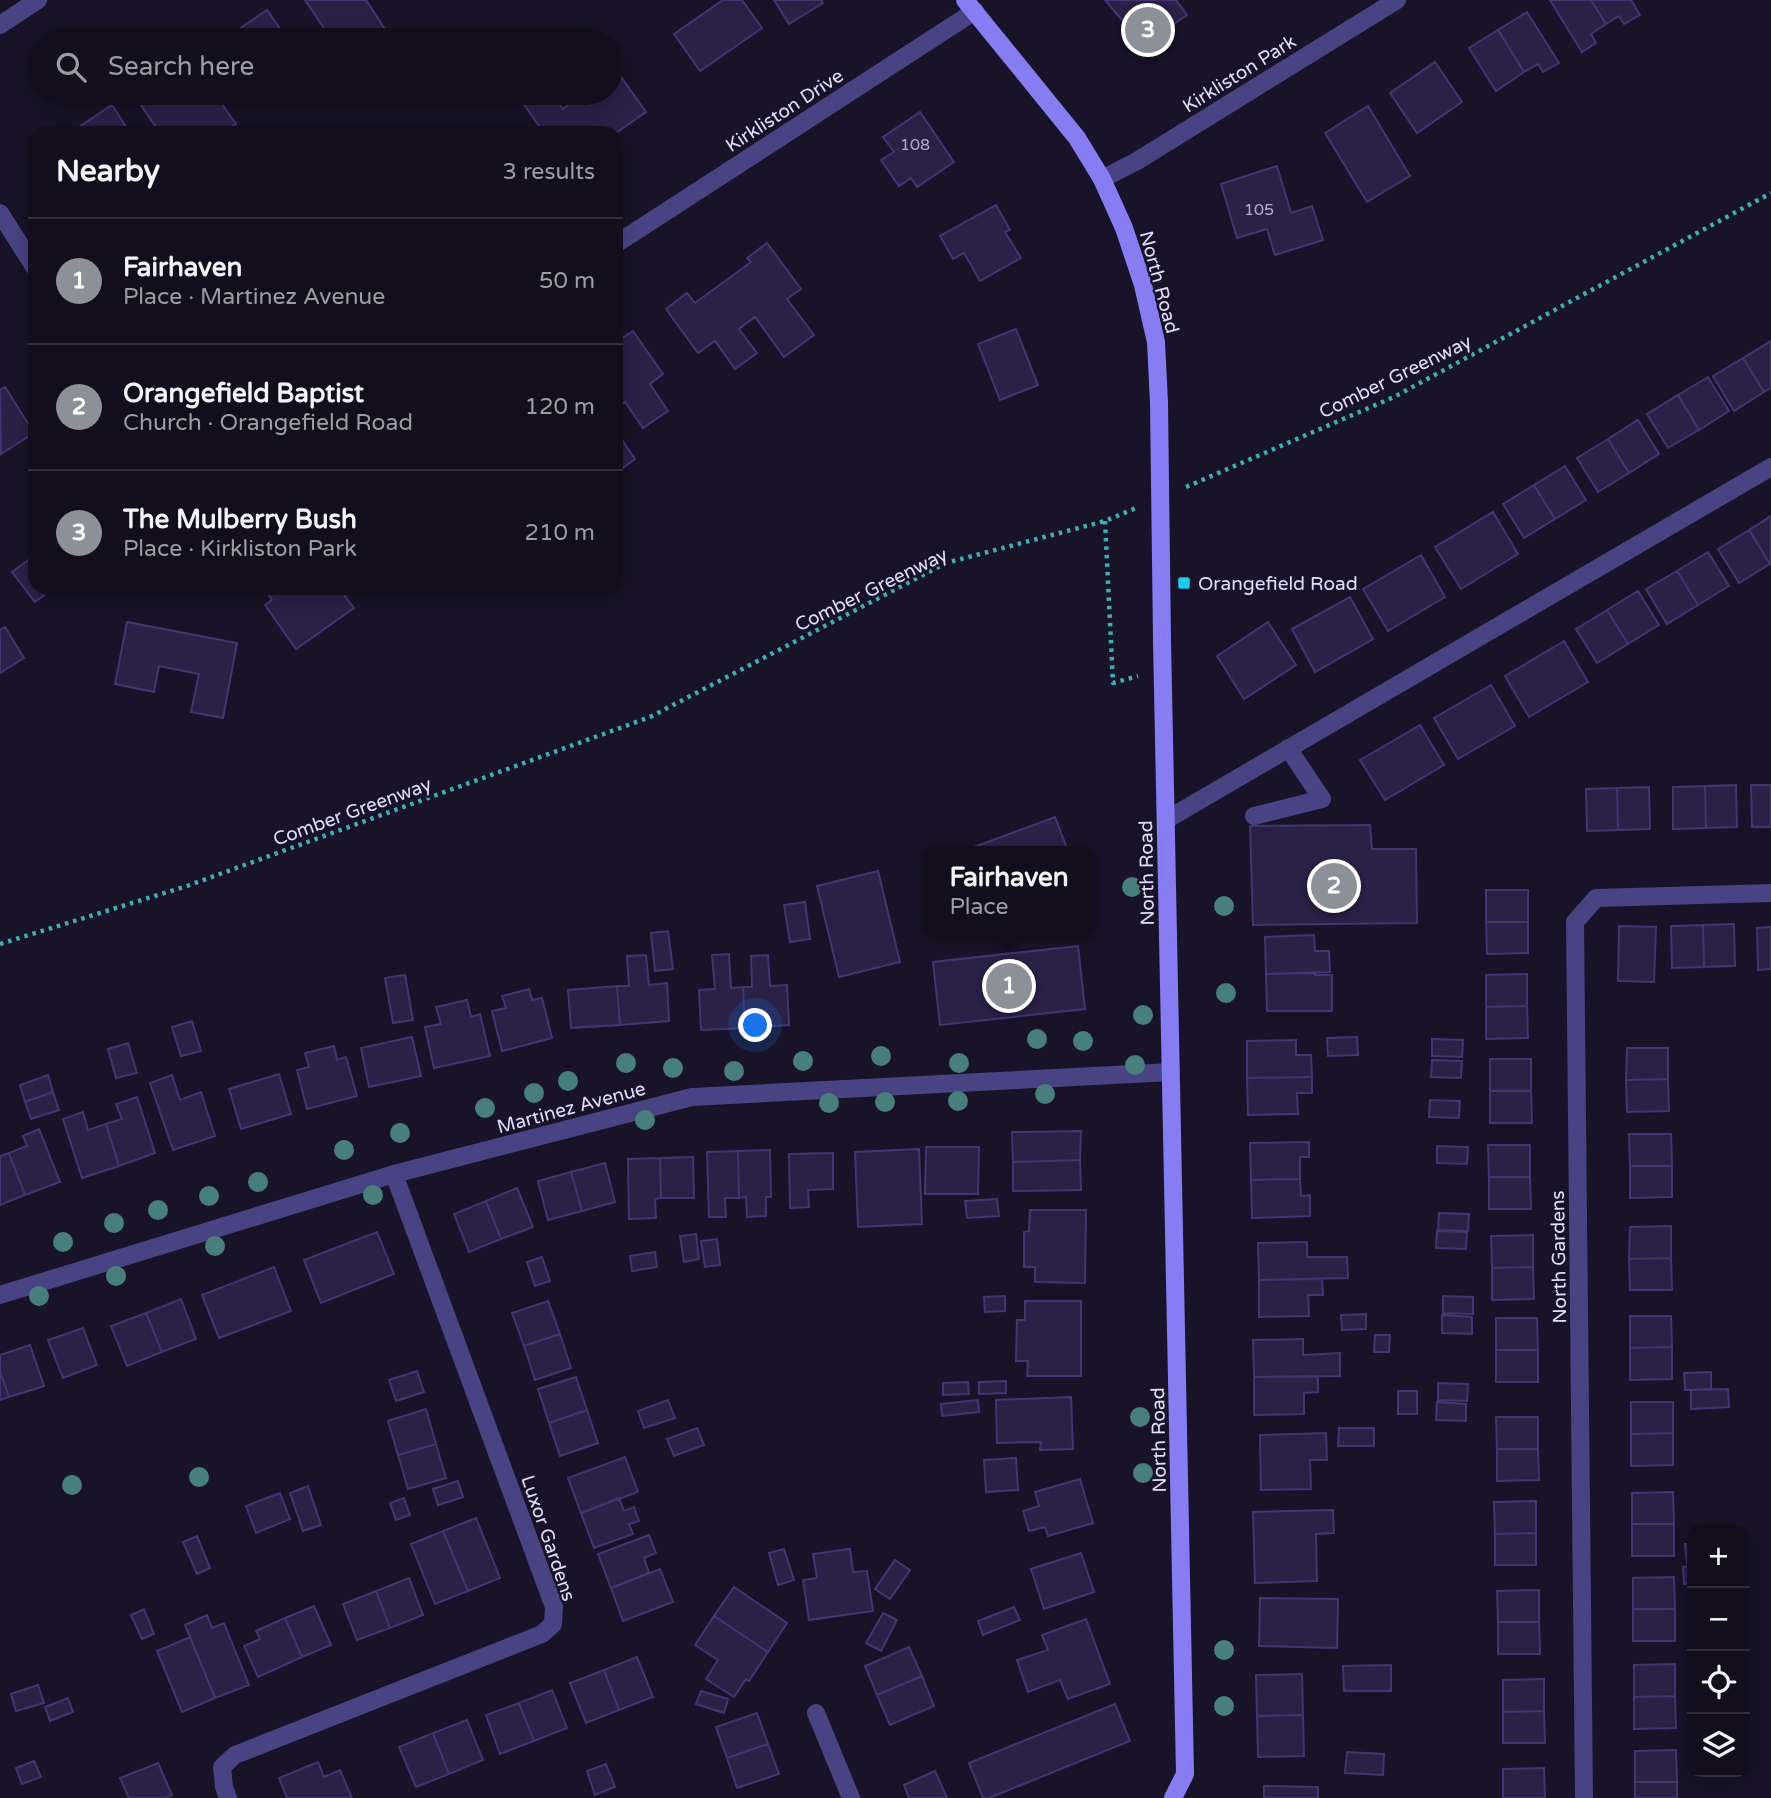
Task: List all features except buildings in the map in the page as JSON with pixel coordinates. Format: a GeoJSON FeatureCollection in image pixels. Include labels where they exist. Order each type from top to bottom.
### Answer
{"type":"FeatureCollection","features":[{"type":"Feature","properties":{"kind":"street"},"geometry":{"type":"LineString","coordinates":[[0,25],[38,0]]}},
{"type":"Feature","properties":{"kind":"street","name":"Kirkliston Park"},"geometry":{"type":"LineString","coordinates":[[1102,179],[1149,153],[1397,0]]}},
{"type":"Feature","properties":{"kind":"street","name":"North Road"},"geometry":{"type":"LineString","coordinates":[[970,5],[1077,138],[1102,179],[1124,228],[1143,285],[1156,342],[1185,1774],[1173,1798]]}},
{"type":"Feature","properties":{"kind":"street","name":"Kirkliston Drive"},"geometry":{"type":"LineString","coordinates":[[623,239],[970,5]]}},
{"type":"Feature","properties":{"kind":"street"},"geometry":{"type":"LineString","coordinates":[[0,213],[28,257]]}},
{"type":"Feature","properties":{"kind":"street"},"geometry":{"type":"LineString","coordinates":[[1166,820],[1771,467]]}},
{"type":"Feature","properties":{"kind":"street"},"geometry":{"type":"LineString","coordinates":[[1254,816],[1322,799],[1288,748]]}},
{"type":"Feature","properties":{"kind":"street","name":"North Gardens"},"geometry":{"type":"LineString","coordinates":[[1584,1798],[1576,922],[1596,898],[1771,893]]}},
{"type":"Feature","properties":{"kind":"street","name":"Martinez Avenue"},"geometry":{"type":"LineString","coordinates":[[0,1294],[394,1174],[692,1097],[1171,1072]]}},
{"type":"Feature","properties":{"kind":"street","name":"Luxor Gardens"},"geometry":{"type":"LineString","coordinates":[[228,1798],[222,1768],[235,1755],[541,1634],[553,1624],[554,1607],[394,1174]]}},
{"type":"Feature","properties":{"kind":"street"},"geometry":{"type":"LineString","coordinates":[[816,1713],[851,1798]]}},
{"type":"Feature","properties":{"kind":"street"},"geometry":{"type":"LineString","coordinates":[[1185,1774],[1189,1798]]}},
{"type":"Feature","properties":{"kind":"path","name":"Comber Greenway"},"geometry":{"type":"LineString","coordinates":[[1181,489],[1394,397],[1771,193]]}},
{"type":"Feature","properties":{"kind":"path","name":"Comber Greenway"},"geometry":{"type":"LineString","coordinates":[[0,944],[187,886],[650,717],[946,564],[1105,522],[1143,505]]}},
{"type":"Feature","properties":{"kind":"path"},"geometry":{"type":"LineString","coordinates":[[1105,522],[1113,683]]}},
{"type":"Feature","properties":{"kind":"place","name":"The Mulberry Bush"},"geometry":{"type":"Point","coordinates":[1148,30]}},
{"type":"Feature","properties":{"kind":"place","name":"Orangefield Road"},"geometry":{"type":"Point","coordinates":[1184,583]}},
{"type":"Feature","properties":{"kind":"place","name":"Orangefield Baptist"},"geometry":{"type":"Point","coordinates":[1334,886]}},
{"type":"Feature","properties":{"kind":"place","name":"Fairhaven"},"geometry":{"type":"Point","coordinates":[1009,986]}}]}
